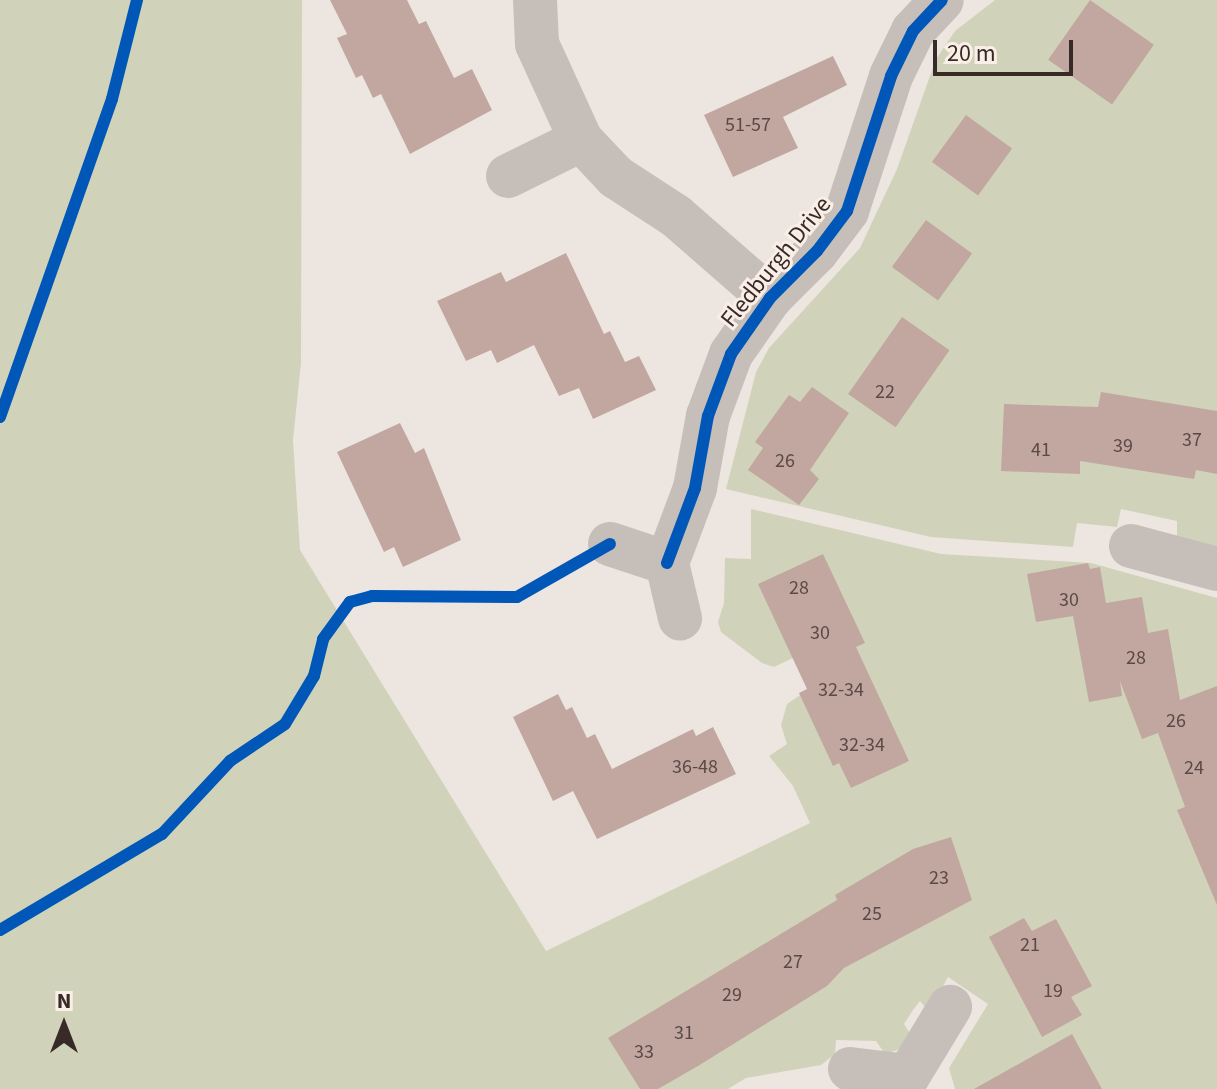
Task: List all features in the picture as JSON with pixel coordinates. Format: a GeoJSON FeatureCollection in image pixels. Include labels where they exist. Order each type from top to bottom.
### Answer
{"type":"FeatureCollection","features":[{"type":"Feature","properties":{"kind":"street","name":"Fledburgh Drive"},"geometry":{"type":"LineString","coordinates":[[535,0],[537,44],[581,140],[616,177],[676,216],[770,298]]}},
{"type":"Feature","properties":{"kind":"street","name":"Fledburgh Drive"},"geometry":{"type":"LineString","coordinates":[[667,563],[695,488],[708,416],[731,354],[770,298],[817,251],[847,211],[891,76],[913,31],[942,0]]}},
{"type":"Feature","properties":{"kind":"street"},"geometry":{"type":"LineString","coordinates":[[508,176],[581,140]]}},
{"type":"Feature","properties":{"kind":"street"},"geometry":{"type":"LineString","coordinates":[[610,544],[667,563],[680,618]]}},
{"type":"Feature","properties":{"kind":"street"},"geometry":{"type":"LineString","coordinates":[[1131,546],[1217,569]]}},
{"type":"Feature","properties":{"kind":"street"},"geometry":{"type":"LineString","coordinates":[[850,1069],[912,1083],[950,1007]]}},
{"type":"Feature","properties":{"kind":"green space"},"geometry":{"type":"Polygon","coordinates":[[[0,0],[302,0],[301,363],[293,440],[300,550],[546,951],[810,823],[793,786],[769,756],[787,744],[781,725],[787,704],[812,687],[797,656],[774,667],[762,663],[721,632],[718,622],[724,603],[725,558],[751,559],[751,509],[941,554],[1091,563],[1217,598],[1217,1089],[955,1089],[949,1068],[988,1004],[948,977],[929,1012],[920,1001],[913,1010],[904,1024],[913,1038],[897,1050],[885,1054],[876,1041],[836,1040],[835,1054],[821,1065],[746,1078],[728,1089],[0,1089],[0,0]]]}},
{"type":"Feature","properties":{"kind":"green space"},"geometry":{"type":"Polygon","coordinates":[[[995,0],[1217,0],[1217,550],[1177,538],[1177,521],[1121,509],[1117,527],[1077,523],[1073,547],[931,537],[726,489],[756,372],[769,348],[860,248],[897,169],[936,59],[955,31],[995,0]]]}},
{"type":"Feature","properties":{"kind":"building"},"geometry":{"type":"Polygon","coordinates":[[[330,0],[407,0],[419,24],[426,21],[454,78],[472,69],[492,110],[410,154],[381,94],[373,98],[362,75],[356,78],[337,38],[347,34],[330,0]]]}},
{"type":"Feature","properties":{"kind":"building"},"geometry":{"type":"Polygon","coordinates":[[[1090,0],[1154,45],[1112,105],[1048,60],[1090,0]]]}},
{"type":"Feature","properties":{"kind":"building"},"geometry":{"type":"Polygon","coordinates":[[[833,56],[847,85],[783,117],[798,148],[733,177],[704,115],[833,56]]]}},
{"type":"Feature","properties":{"kind":"building"},"geometry":{"type":"Polygon","coordinates":[[[966,115],[1012,149],[978,195],[932,162],[966,115]]]}},
{"type":"Feature","properties":{"kind":"building"},"geometry":{"type":"Polygon","coordinates":[[[926,220],[972,254],[938,300],[892,267],[926,220]]]}},
{"type":"Feature","properties":{"kind":"building"},"geometry":{"type":"Polygon","coordinates":[[[566,253],[604,334],[610,331],[625,362],[639,356],[656,390],[593,419],[579,388],[559,396],[534,345],[497,363],[491,350],[466,361],[437,301],[501,272],[506,282],[566,253]]]}},
{"type":"Feature","properties":{"kind":"building"},"geometry":{"type":"Polygon","coordinates":[[[902,317],[950,350],[896,427],[848,394],[902,317]]]}},
{"type":"Feature","properties":{"kind":"building"},"geometry":{"type":"Polygon","coordinates":[[[812,387],[849,413],[810,470],[819,479],[799,505],[748,470],[763,448],[755,442],[789,395],[800,402],[812,387]]]}},
{"type":"Feature","properties":{"kind":"building"},"geometry":{"type":"Polygon","coordinates":[[[1101,392],[1217,411],[1217,474],[1196,470],[1194,479],[1080,461],[1080,474],[1001,471],[1004,404],[1098,407],[1101,392]]]}},
{"type":"Feature","properties":{"kind":"building"},"geometry":{"type":"Polygon","coordinates":[[[400,423],[415,453],[424,448],[461,540],[403,567],[394,547],[384,552],[337,452],[400,423]]]}},
{"type":"Feature","properties":{"kind":"building"},"geometry":{"type":"Polygon","coordinates":[[[823,554],[865,643],[856,647],[909,761],[851,788],[839,763],[833,766],[799,693],[807,689],[758,584],[823,554]]]}},
{"type":"Feature","properties":{"kind":"building"},"geometry":{"type":"Polygon","coordinates":[[[1088,563],[1090,569],[1100,567],[1106,603],[1142,597],[1148,633],[1168,629],[1180,700],[1217,686],[1217,905],[1177,810],[1185,807],[1158,733],[1142,739],[1120,681],[1122,696],[1089,702],[1073,616],[1036,622],[1027,574],[1088,563]]]}},
{"type":"Feature","properties":{"kind":"building"},"geometry":{"type":"Polygon","coordinates":[[[558,694],[566,710],[572,707],[587,738],[595,734],[612,769],[693,729],[696,736],[713,727],[736,774],[597,839],[573,791],[553,801],[513,717],[558,694]]]}},
{"type":"Feature","properties":{"kind":"building"},"geometry":{"type":"Polygon","coordinates":[[[951,837],[972,900],[844,968],[827,986],[658,1089],[640,1089],[608,1038],[837,900],[835,895],[913,849],[951,837]]]}},
{"type":"Feature","properties":{"kind":"building"},"geometry":{"type":"Polygon","coordinates":[[[1024,918],[1032,931],[1056,919],[1092,986],[1071,997],[1082,1015],[1042,1037],[989,937],[1024,918]]]}},
{"type":"Feature","properties":{"kind":"building"},"geometry":{"type":"Polygon","coordinates":[[[1072,1034],[1102,1089],[974,1089],[1072,1034]]]}},
{"type":"Feature","properties":{"kind":"cycle path"},"geometry":{"type":"LineString","coordinates":[[0,417],[112,99],[137,0]]}},
{"type":"Feature","properties":{"kind":"cycle path"},"geometry":{"type":"LineString","coordinates":[[667,563],[695,488],[708,416],[731,354],[770,298],[817,251],[847,211],[891,76],[913,31],[942,0]]}},
{"type":"Feature","properties":{"kind":"cycle path"},"geometry":{"type":"LineString","coordinates":[[0,930],[162,834],[230,761],[285,724],[314,676],[323,639],[350,602],[372,596],[517,597],[610,544]]}}]}
